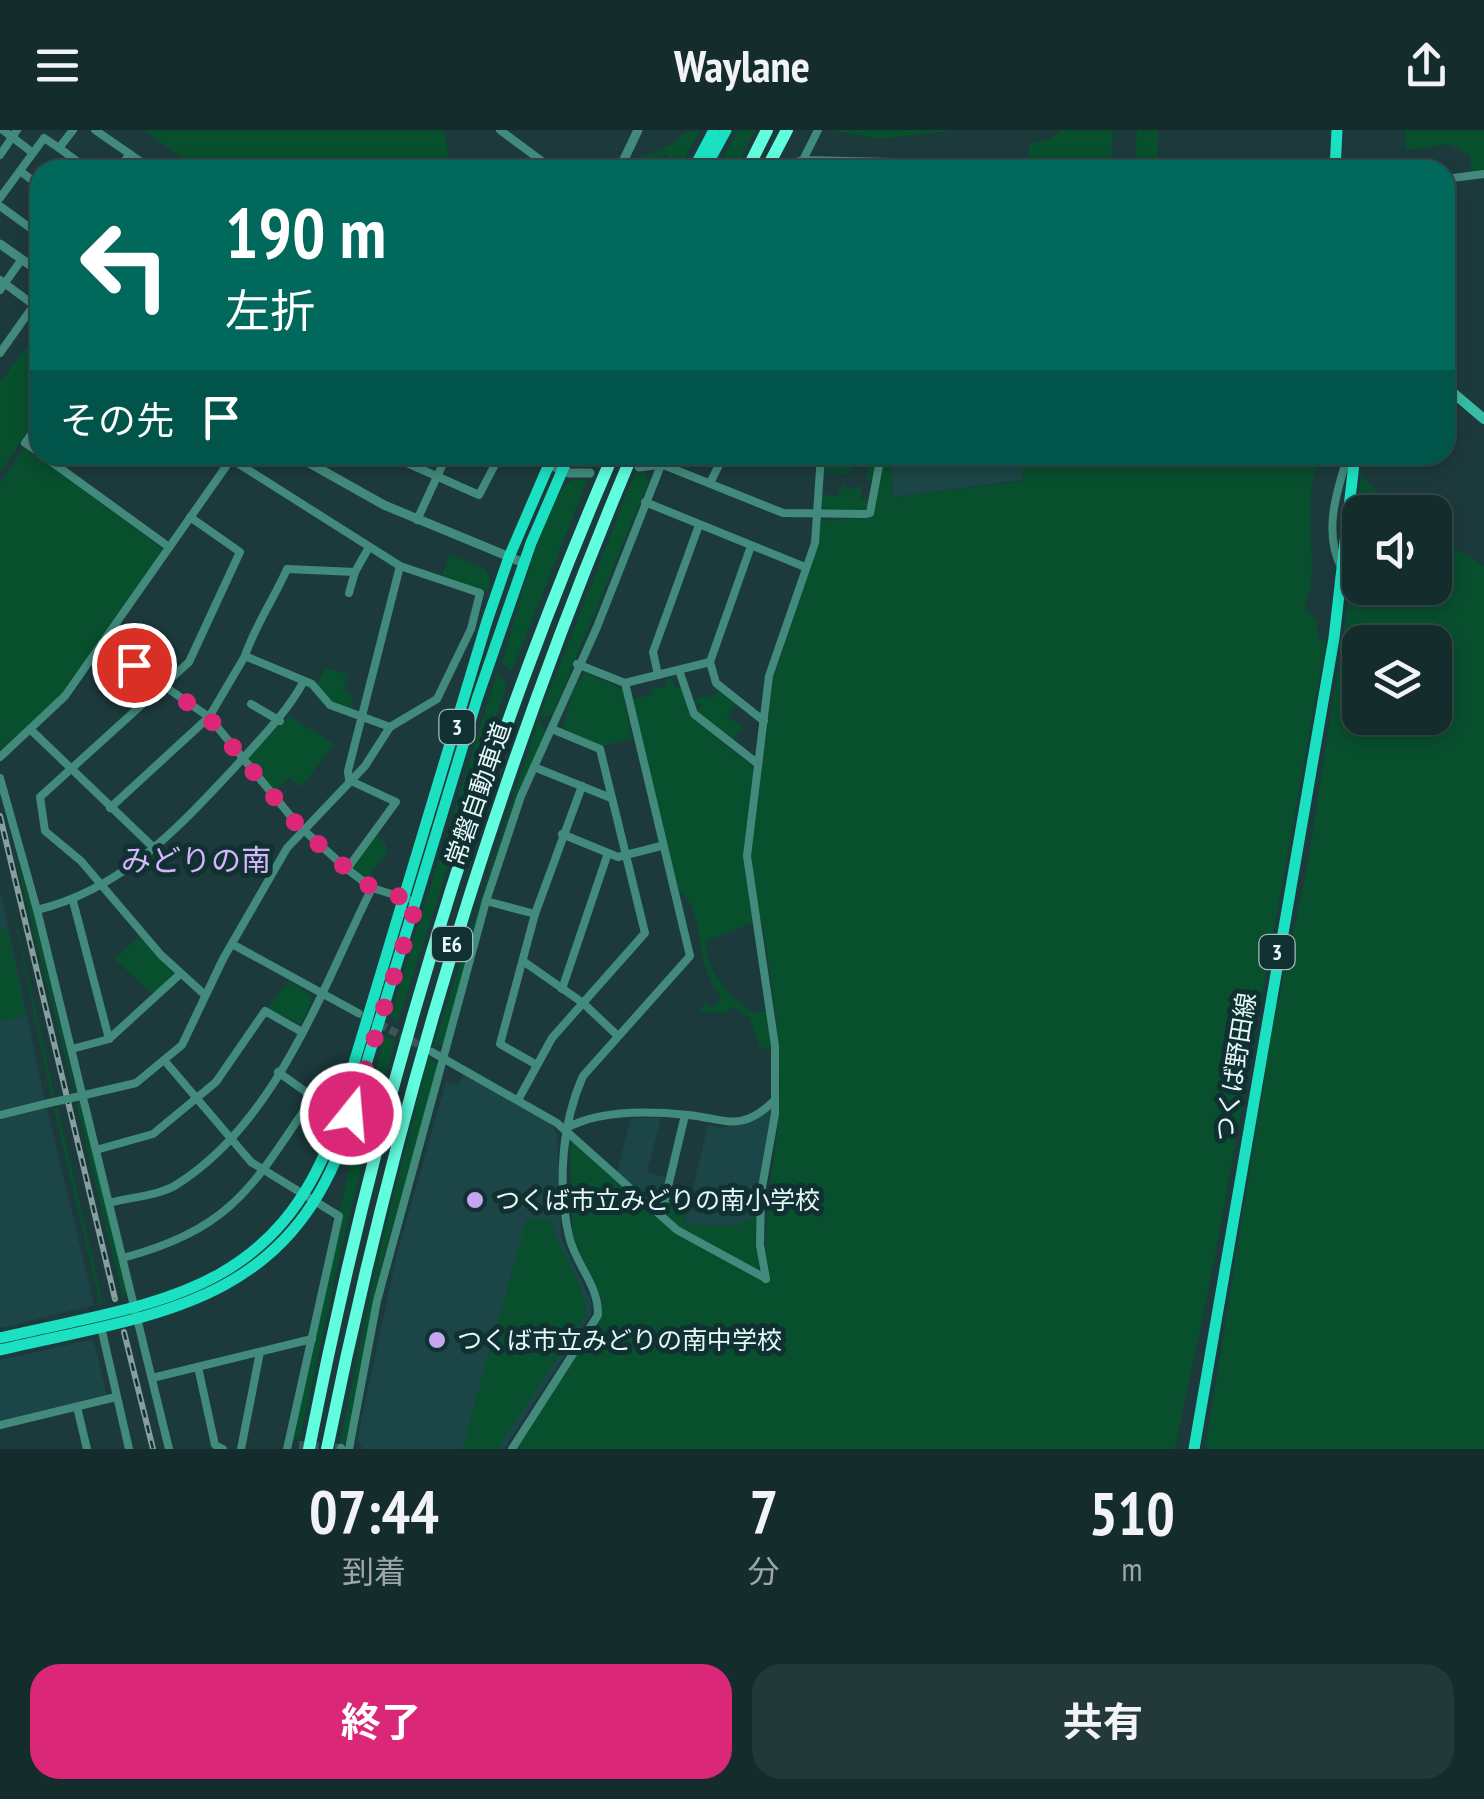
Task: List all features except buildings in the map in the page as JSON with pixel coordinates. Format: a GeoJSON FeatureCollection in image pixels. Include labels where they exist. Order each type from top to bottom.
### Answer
{"type":"FeatureCollection","features":[{"type":"Feature","properties":{"kind":"highway"},"geometry":{"type":"LineString","coordinates":[[752,160],[767,130]]}},
{"type":"Feature","properties":{"kind":"highway"},"geometry":{"type":"LineString","coordinates":[[771,160],[787,130]]}},
{"type":"Feature","properties":{"kind":"highway","name":"常磐自動車道"},"geometry":{"type":"LineString","coordinates":[[304,1447],[360,1212],[432,943],[534,649],[609,465]]}},
{"type":"Feature","properties":{"kind":"highway","name":"常磐自動車道"},"geometry":{"type":"LineString","coordinates":[[327,1449],[377,1216],[449,952],[526,721],[633,465]]}},
{"type":"Feature","properties":{"kind":"main road"},"geometry":{"type":"LineString","coordinates":[[698,160],[714,130]]}},
{"type":"Feature","properties":{"kind":"main road"},"geometry":{"type":"LineString","coordinates":[[710,160],[726,130]]}},
{"type":"Feature","properties":{"kind":"main road"},"geometry":{"type":"LineString","coordinates":[[1338,130],[1340,160]]}},
{"type":"Feature","properties":{"kind":"main road"},"geometry":{"type":"LineString","coordinates":[[1455,394],[1484,418]]}},
{"type":"Feature","properties":{"kind":"main road","name":"3"},"geometry":{"type":"LineString","coordinates":[[411,900],[463,707],[509,557],[549,465]]}},
{"type":"Feature","properties":{"kind":"main road","name":"3"},"geometry":{"type":"LineString","coordinates":[[0,1338],[196,1301],[237,1281],[283,1244],[311,1197],[524,563],[565,465]]}},
{"type":"Feature","properties":{"kind":"main road","name":"つくば野田線"},"geometry":{"type":"LineString","coordinates":[[1350,495],[1354,465]]}},
{"type":"Feature","properties":{"kind":"main road","name":"つくば野田線"},"geometry":{"type":"LineString","coordinates":[[1194,1449],[1342,568]]}},
{"type":"Feature","properties":{"kind":"main road","name":"3"},"geometry":{"type":"LineString","coordinates":[[0,1350],[101,1327],[136,1312]]}},
{"type":"Feature","properties":{"kind":"street"},"geometry":{"type":"LineString","coordinates":[[4,130],[15,134],[33,152]]}},
{"type":"Feature","properties":{"kind":"street"},"geometry":{"type":"LineString","coordinates":[[59,148],[73,130]]}},
{"type":"Feature","properties":{"kind":"street"},"geometry":{"type":"LineString","coordinates":[[96,130],[139,160]]}},
{"type":"Feature","properties":{"kind":"street"},"geometry":{"type":"LineString","coordinates":[[500,130],[540,160]]}},
{"type":"Feature","properties":{"kind":"street"},"geometry":{"type":"LineString","coordinates":[[624,160],[638,130]]}},
{"type":"Feature","properties":{"kind":"street"},"geometry":{"type":"LineString","coordinates":[[802,160],[818,130]]}},
{"type":"Feature","properties":{"kind":"street"},"geometry":{"type":"LineString","coordinates":[[0,155],[15,134]]}},
{"type":"Feature","properties":{"kind":"street"},"geometry":{"type":"LineString","coordinates":[[30,227],[0,202],[20,170],[44,138],[75,160]]}},
{"type":"Feature","properties":{"kind":"street"},"geometry":{"type":"LineString","coordinates":[[126,160],[130,154]]}},
{"type":"Feature","properties":{"kind":"street"},"geometry":{"type":"LineString","coordinates":[[20,170],[30,178]]}},
{"type":"Feature","properties":{"kind":"street"},"geometry":{"type":"LineString","coordinates":[[1455,178],[1484,174]]}},
{"type":"Feature","properties":{"kind":"street"},"geometry":{"type":"LineString","coordinates":[[0,244],[30,265]]}},
{"type":"Feature","properties":{"kind":"street"},"geometry":{"type":"LineString","coordinates":[[22,259],[2,284],[30,302]]}},
{"type":"Feature","properties":{"kind":"street"},"geometry":{"type":"LineString","coordinates":[[0,353],[30,311]]}},
{"type":"Feature","properties":{"kind":"street"},"geometry":{"type":"LineString","coordinates":[[56,465],[169,547]]}},
{"type":"Feature","properties":{"kind":"street"},"geometry":{"type":"LineString","coordinates":[[0,757],[65,696],[226,465]]}},
{"type":"Feature","properties":{"kind":"street"},"geometry":{"type":"LineString","coordinates":[[0,1115],[136,1083],[182,1046],[274,867],[302,829],[365,766],[390,728],[437,699],[471,628],[480,594],[400,566],[244,465]]}},
{"type":"Feature","properties":{"kind":"street"},"geometry":{"type":"LineString","coordinates":[[314,465],[417,520],[524,563]]}},
{"type":"Feature","properties":{"kind":"street"},"geometry":{"type":"LineString","coordinates":[[409,465],[479,495],[495,465]]}},
{"type":"Feature","properties":{"kind":"street"},"geometry":{"type":"LineString","coordinates":[[417,520],[442,465]]}},
{"type":"Feature","properties":{"kind":"street"},"geometry":{"type":"LineString","coordinates":[[556,465],[562,470],[590,473]]}},
{"type":"Feature","properties":{"kind":"street"},"geometry":{"type":"LineString","coordinates":[[344,1449],[377,1301],[486,901],[534,767],[661,465]]}},
{"type":"Feature","properties":{"kind":"street"},"geometry":{"type":"LineString","coordinates":[[673,465],[784,513],[819,514],[870,513],[879,465]]}},
{"type":"Feature","properties":{"kind":"street"},"geometry":{"type":"LineString","coordinates":[[710,483],[719,465]]}},
{"type":"Feature","properties":{"kind":"street"},"geometry":{"type":"LineString","coordinates":[[432,1052],[565,1129],[662,1212],[677,1230],[766,1279],[760,1245],[762,1193],[776,1099],[771,1010],[748,856],[770,676],[819,514],[821,465]]}},
{"type":"Feature","properties":{"kind":"street"},"geometry":{"type":"LineString","coordinates":[[1342,568],[1335,555],[1333,512],[1345,465]]}},
{"type":"Feature","properties":{"kind":"street"},"geometry":{"type":"LineString","coordinates":[[645,502],[806,567]]}},
{"type":"Feature","properties":{"kind":"street"},"geometry":{"type":"LineString","coordinates":[[190,517],[240,552],[189,662],[40,797],[45,831],[103,885],[180,975],[205,995]]}},
{"type":"Feature","properties":{"kind":"street"},"geometry":{"type":"LineString","coordinates":[[658,675],[653,652],[699,524]]}},
{"type":"Feature","properties":{"kind":"street"},"geometry":{"type":"LineString","coordinates":[[751,546],[710,662],[716,684],[764,721]]}},
{"type":"Feature","properties":{"kind":"street"},"geometry":{"type":"LineString","coordinates":[[349,593],[369,547]]}},
{"type":"Feature","properties":{"kind":"street"},"geometry":{"type":"LineString","coordinates":[[349,780],[358,718],[400,566]]}},
{"type":"Feature","properties":{"kind":"street"},"geometry":{"type":"LineString","coordinates":[[110,808],[208,717],[245,656],[254,630],[268,612],[287,569],[355,572]]}},
{"type":"Feature","properties":{"kind":"street"},"geometry":{"type":"LineString","coordinates":[[102,642],[208,717],[302,829],[347,869],[372,888],[411,900]]}},
{"type":"Feature","properties":{"kind":"street"},"geometry":{"type":"LineString","coordinates":[[245,656],[312,684],[330,706],[390,728]]}},
{"type":"Feature","properties":{"kind":"street"},"geometry":{"type":"LineString","coordinates":[[578,664],[625,683],[710,662]]}},
{"type":"Feature","properties":{"kind":"street"},"geometry":{"type":"LineString","coordinates":[[679,670],[694,714],[758,764]]}},
{"type":"Feature","properties":{"kind":"street"},"geometry":{"type":"LineString","coordinates":[[37,910],[74,901],[155,849],[280,721],[304,681]]}},
{"type":"Feature","properties":{"kind":"street"},"geometry":{"type":"LineString","coordinates":[[512,1449],[598,1315],[598,1301],[569,1236],[565,1129],[583,1076],[690,956],[625,683]]}},
{"type":"Feature","properties":{"kind":"street"},"geometry":{"type":"LineString","coordinates":[[437,699],[463,707]]}},
{"type":"Feature","properties":{"kind":"street"},"geometry":{"type":"LineString","coordinates":[[251,704],[280,721]]}},
{"type":"Feature","properties":{"kind":"street"},"geometry":{"type":"LineString","coordinates":[[30,728],[69,771],[155,849]]}},
{"type":"Feature","properties":{"kind":"street"},"geometry":{"type":"LineString","coordinates":[[518,1100],[552,1038],[645,934],[600,749],[552,729]]}},
{"type":"Feature","properties":{"kind":"street"},"geometry":{"type":"LineString","coordinates":[[534,767],[612,798]]}},
{"type":"Feature","properties":{"kind":"street"},"geometry":{"type":"LineString","coordinates":[[0,778],[37,910],[169,1449]]}},
{"type":"Feature","properties":{"kind":"street"},"geometry":{"type":"LineString","coordinates":[[349,780],[406,807]]}},
{"type":"Feature","properties":{"kind":"street"},"geometry":{"type":"LineString","coordinates":[[537,1065],[500,1044],[535,914],[582,786]]}},
{"type":"Feature","properties":{"kind":"street"},"geometry":{"type":"LineString","coordinates":[[347,869],[396,802]]}},
{"type":"Feature","properties":{"kind":"street"},"geometry":{"type":"LineString","coordinates":[[562,834],[608,853],[626,855],[661,846]]}},
{"type":"Feature","properties":{"kind":"street"},"geometry":{"type":"LineString","coordinates":[[562,989],[608,853]]}},
{"type":"Feature","properties":{"kind":"street"},"geometry":{"type":"LineString","coordinates":[[109,1203],[173,1188],[232,1139],[302,1032],[372,888]]}},
{"type":"Feature","properties":{"kind":"street"},"geometry":{"type":"LineString","coordinates":[[74,901],[109,1039]]}},
{"type":"Feature","properties":{"kind":"street"},"geometry":{"type":"LineString","coordinates":[[486,901],[535,914]]}},
{"type":"Feature","properties":{"kind":"street"},"geometry":{"type":"LineString","coordinates":[[232,944],[358,1013]]}},
{"type":"Feature","properties":{"kind":"street"},"geometry":{"type":"LineString","coordinates":[[523,961],[584,1004],[618,1036]]}},
{"type":"Feature","properties":{"kind":"street"},"geometry":{"type":"LineString","coordinates":[[72,1049],[109,1039],[180,975]]}},
{"type":"Feature","properties":{"kind":"street"},"geometry":{"type":"LineString","coordinates":[[96,1150],[153,1134],[197,1098],[216,1082],[265,1011],[302,1032]]}},
{"type":"Feature","properties":{"kind":"street"},"geometry":{"type":"LineString","coordinates":[[164,1060],[251,1162],[340,1216],[287,1447],[304,1447]]}},
{"type":"Feature","properties":{"kind":"street"},"geometry":{"type":"LineString","coordinates":[[123,1258],[202,1231],[236,1203],[264,1170],[314,1097],[278,1072]]}},
{"type":"Feature","properties":{"kind":"street"},"geometry":{"type":"LineString","coordinates":[[565,1129],[609,1115],[685,1115],[716,1124],[736,1123],[776,1099]]}},
{"type":"Feature","properties":{"kind":"street"},"geometry":{"type":"LineString","coordinates":[[662,1212],[685,1115]]}},
{"type":"Feature","properties":{"kind":"street"},"geometry":{"type":"LineString","coordinates":[[101,1327],[129,1449]]}},
{"type":"Feature","properties":{"kind":"street"},"geometry":{"type":"LineString","coordinates":[[152,1378],[312,1339]]}},
{"type":"Feature","properties":{"kind":"street"},"geometry":{"type":"LineString","coordinates":[[241,1449],[260,1352]]}},
{"type":"Feature","properties":{"kind":"street"},"geometry":{"type":"LineString","coordinates":[[198,1367],[215,1445],[223,1449]]}},
{"type":"Feature","properties":{"kind":"street"},"geometry":{"type":"LineString","coordinates":[[0,1425],[116,1397]]}},
{"type":"Feature","properties":{"kind":"street"},"geometry":{"type":"LineString","coordinates":[[77,1406],[87,1449]]}},
{"type":"Feature","properties":{"kind":"shaded area"},"geometry":{"type":"Polygon","coordinates":[[[891,465],[1025,465],[1021,480],[893,497],[891,465]]]}},
{"type":"Feature","properties":{"kind":"shaded area"},"geometry":{"type":"Polygon","coordinates":[[[0,890],[45,1101],[0,1112],[0,890]]]}},
{"type":"Feature","properties":{"kind":"shaded area"},"geometry":{"type":"Polygon","coordinates":[[[464,1075],[551,1124],[557,1134],[561,1238],[591,1301],[591,1314],[504,1449],[363,1449],[357,1440],[397,1254],[446,1082],[458,1085],[464,1075]]]}},
{"type":"Feature","properties":{"kind":"shaded area"},"geometry":{"type":"Polygon","coordinates":[[[47,1108],[94,1305],[0,1328],[0,1119],[47,1108]]]}},
{"type":"Feature","properties":{"kind":"shaded area"},"geometry":{"type":"Polygon","coordinates":[[[768,1110],[773,1112],[759,1217],[732,1226],[685,1225],[708,1124],[717,1128],[742,1125],[768,1110]]]}},
{"type":"Feature","properties":{"kind":"shaded area"},"geometry":{"type":"Polygon","coordinates":[[[631,1118],[661,1118],[647,1172],[666,1178],[658,1205],[617,1172],[631,1118]]]}},
{"type":"Feature","properties":{"kind":"shaded area"},"geometry":{"type":"Polygon","coordinates":[[[93,1339],[107,1395],[0,1421],[0,1360],[93,1339]]]}},
{"type":"Feature","properties":{"kind":"green space"},"geometry":{"type":"Polygon","coordinates":[[[144,130],[444,130],[449,160],[185,160],[144,130]]]}},
{"type":"Feature","properties":{"kind":"green space"},"geometry":{"type":"Polygon","coordinates":[[[700,130],[684,160],[666,160],[668,154],[635,160],[670,145],[683,133],[700,130]]]}},
{"type":"Feature","properties":{"kind":"green space"},"geometry":{"type":"Polygon","coordinates":[[[738,130],[755,130],[739,160],[722,160],[738,130]]]}},
{"type":"Feature","properties":{"kind":"green space"},"geometry":{"type":"Polygon","coordinates":[[[831,130],[955,130],[880,139],[831,130]]]}},
{"type":"Feature","properties":{"kind":"green space"},"geometry":{"type":"Polygon","coordinates":[[[1063,130],[1113,130],[1111,160],[1028,160],[1030,143],[1048,140],[1063,130]]]}},
{"type":"Feature","properties":{"kind":"green space"},"geometry":{"type":"Polygon","coordinates":[[[1137,130],[1158,130],[1157,160],[1135,160],[1137,130]]]}},
{"type":"Feature","properties":{"kind":"green space"},"geometry":{"type":"Polygon","coordinates":[[[1405,130],[1484,130],[1484,171],[1471,174],[1470,155],[1448,144],[1406,150],[1405,130]]]}},
{"type":"Feature","properties":{"kind":"green space"},"geometry":{"type":"Polygon","coordinates":[[[30,342],[30,428],[0,473],[0,383],[30,342]]]}},
{"type":"Feature","properties":{"kind":"green space"},"geometry":{"type":"Polygon","coordinates":[[[25,447],[30,451],[30,465],[49,465],[163,549],[61,695],[0,750],[0,483],[25,447]]]}},
{"type":"Feature","properties":{"kind":"green space"},"geometry":{"type":"Polygon","coordinates":[[[823,465],[853,465],[849,475],[822,472],[823,465]]]}},
{"type":"Feature","properties":{"kind":"green space"},"geometry":{"type":"Polygon","coordinates":[[[857,465],[875,465],[872,480],[866,480],[868,468],[857,465]]]}},
{"type":"Feature","properties":{"kind":"green space"},"geometry":{"type":"Polygon","coordinates":[[[882,465],[891,465],[893,497],[1021,481],[1025,465],[1317,465],[1310,517],[1312,573],[1304,606],[1316,620],[1318,638],[1326,641],[1214,1262],[1175,1449],[517,1449],[602,1315],[602,1300],[573,1236],[570,1141],[680,1235],[761,1281],[769,1277],[767,1214],[780,1086],[762,919],[706,941],[709,963],[720,981],[751,1012],[768,1012],[772,1051],[759,1047],[749,1017],[734,1007],[724,1013],[699,1011],[705,1002],[711,1008],[722,997],[706,970],[693,909],[676,890],[630,700],[653,694],[651,689],[667,686],[666,680],[672,678],[675,688],[681,687],[690,715],[754,768],[762,768],[773,680],[817,549],[821,521],[872,517],[882,465]]]}},
{"type":"Feature","properties":{"kind":"green space"},"geometry":{"type":"Polygon","coordinates":[[[644,472],[649,481],[553,713],[544,717],[540,715],[635,473],[644,472]]]}},
{"type":"Feature","properties":{"kind":"green space"},"geometry":{"type":"Polygon","coordinates":[[[1361,474],[1379,495],[1359,495],[1361,474]]]}},
{"type":"Feature","properties":{"kind":"green space"},"geometry":{"type":"Polygon","coordinates":[[[588,479],[512,671],[502,663],[547,518],[566,485],[588,479]]]}},
{"type":"Feature","properties":{"kind":"green space"},"geometry":{"type":"Polygon","coordinates":[[[843,483],[846,489],[862,486],[860,498],[869,499],[866,510],[824,511],[821,494],[837,496],[843,483]]]}},
{"type":"Feature","properties":{"kind":"green space"},"geometry":{"type":"Polygon","coordinates":[[[1452,547],[1484,566],[1484,1449],[1205,1449],[1272,1031],[1307,868],[1342,644],[1342,735],[1452,735],[1452,625],[1345,625],[1348,605],[1452,605],[1452,547]]]}},
{"type":"Feature","properties":{"kind":"green space"},"geometry":{"type":"Polygon","coordinates":[[[450,555],[485,569],[491,581],[487,592],[442,575],[450,555]]]}},
{"type":"Feature","properties":{"kind":"green space"},"geometry":{"type":"Polygon","coordinates":[[[326,668],[348,675],[343,689],[352,696],[351,706],[357,712],[335,704],[316,685],[326,668]]]}},
{"type":"Feature","properties":{"kind":"green space"},"geometry":{"type":"Polygon","coordinates":[[[585,672],[622,689],[632,738],[603,746],[563,729],[572,692],[585,672]]]}},
{"type":"Feature","properties":{"kind":"green space"},"geometry":{"type":"Polygon","coordinates":[[[497,673],[507,684],[398,1021],[390,1017],[497,673]]]}},
{"type":"Feature","properties":{"kind":"green space"},"geometry":{"type":"Polygon","coordinates":[[[720,690],[736,704],[727,716],[743,728],[732,740],[696,711],[702,706],[693,701],[709,695],[709,700],[720,690]]]}},
{"type":"Feature","properties":{"kind":"green space"},"geometry":{"type":"Polygon","coordinates":[[[289,716],[334,744],[301,787],[289,777],[274,793],[248,758],[289,716]]]}},
{"type":"Feature","properties":{"kind":"green space"},"geometry":{"type":"Polygon","coordinates":[[[538,721],[545,729],[544,736],[503,839],[444,1043],[433,1048],[538,721]]]}},
{"type":"Feature","properties":{"kind":"green space"},"geometry":{"type":"Polygon","coordinates":[[[375,834],[386,844],[387,853],[366,880],[353,867],[375,834]]]}},
{"type":"Feature","properties":{"kind":"green space"},"geometry":{"type":"Polygon","coordinates":[[[0,849],[55,1097],[51,1096],[0,849]]]}},
{"type":"Feature","properties":{"kind":"green space"},"geometry":{"type":"Polygon","coordinates":[[[13,849],[31,902],[76,1092],[74,1092],[13,849]]]}},
{"type":"Feature","properties":{"kind":"green space"},"geometry":{"type":"Polygon","coordinates":[[[7,929],[26,1016],[0,1021],[0,930],[7,929]]]}},
{"type":"Feature","properties":{"kind":"green space"},"geometry":{"type":"Polygon","coordinates":[[[139,936],[174,973],[155,996],[114,959],[139,936]]]}},
{"type":"Feature","properties":{"kind":"green space"},"geometry":{"type":"Polygon","coordinates":[[[289,981],[313,997],[301,1024],[267,1009],[289,981]]]}},
{"type":"Feature","properties":{"kind":"green space"},"geometry":{"type":"Polygon","coordinates":[[[385,1036],[395,1039],[345,1232],[300,1439],[293,1438],[348,1173],[385,1036]]]}},
{"type":"Feature","properties":{"kind":"green space"},"geometry":{"type":"Polygon","coordinates":[[[429,1056],[439,1066],[384,1255],[345,1445],[339,1446],[378,1257],[429,1056]]]}},
{"type":"Feature","properties":{"kind":"green space"},"geometry":{"type":"Polygon","coordinates":[[[76,1102],[81,1103],[127,1294],[123,1297],[76,1102]]]}},
{"type":"Feature","properties":{"kind":"green space"},"geometry":{"type":"Polygon","coordinates":[[[57,1106],[103,1302],[100,1303],[54,1110],[57,1106]]]}},
{"type":"Feature","properties":{"kind":"green space"},"geometry":{"type":"Polygon","coordinates":[[[670,1191],[688,1195],[685,1225],[732,1226],[759,1217],[759,1272],[678,1230],[666,1213],[670,1191]]]}},
{"type":"Feature","properties":{"kind":"green space"},"geometry":{"type":"Polygon","coordinates":[[[527,1218],[551,1220],[578,1281],[585,1316],[497,1449],[462,1449],[527,1218]]]}},
{"type":"Feature","properties":{"kind":"tunnel"},"geometry":{"type":"LineString","coordinates":[[358,1013],[425,1048]]}},
{"type":"Feature","properties":{"kind":"tunnel"},"geometry":{"type":"LineString","coordinates":[[299,1445],[341,1448]]}},
{"type":"Feature","properties":{"kind":"railway"},"geometry":{"type":"LineString","coordinates":[[0,816],[115,1299]]}},
{"type":"Feature","properties":{"kind":"railway"},"geometry":{"type":"LineString","coordinates":[[124,1332],[153,1449]]}},
{"type":"Feature","properties":{"kind":"place","name":"つくば市立みどりの南小学校"},"geometry":{"type":"Point","coordinates":[475,1200]}},
{"type":"Feature","properties":{"kind":"place","name":"つくば市立みどりの南中学校"},"geometry":{"type":"Point","coordinates":[437,1340]}},
{"type":"Feature","properties":{"kind":"district","name":"みどりの南"},"geometry":{"type":"Point","coordinates":[196,859]}},
{"type":"Feature","properties":{"kind":"route"},"geometry":{"type":"LineString","coordinates":[[134,665],[208,717],[298,826],[347,869],[372,888],[417,902],[351,1114]]}}]}
